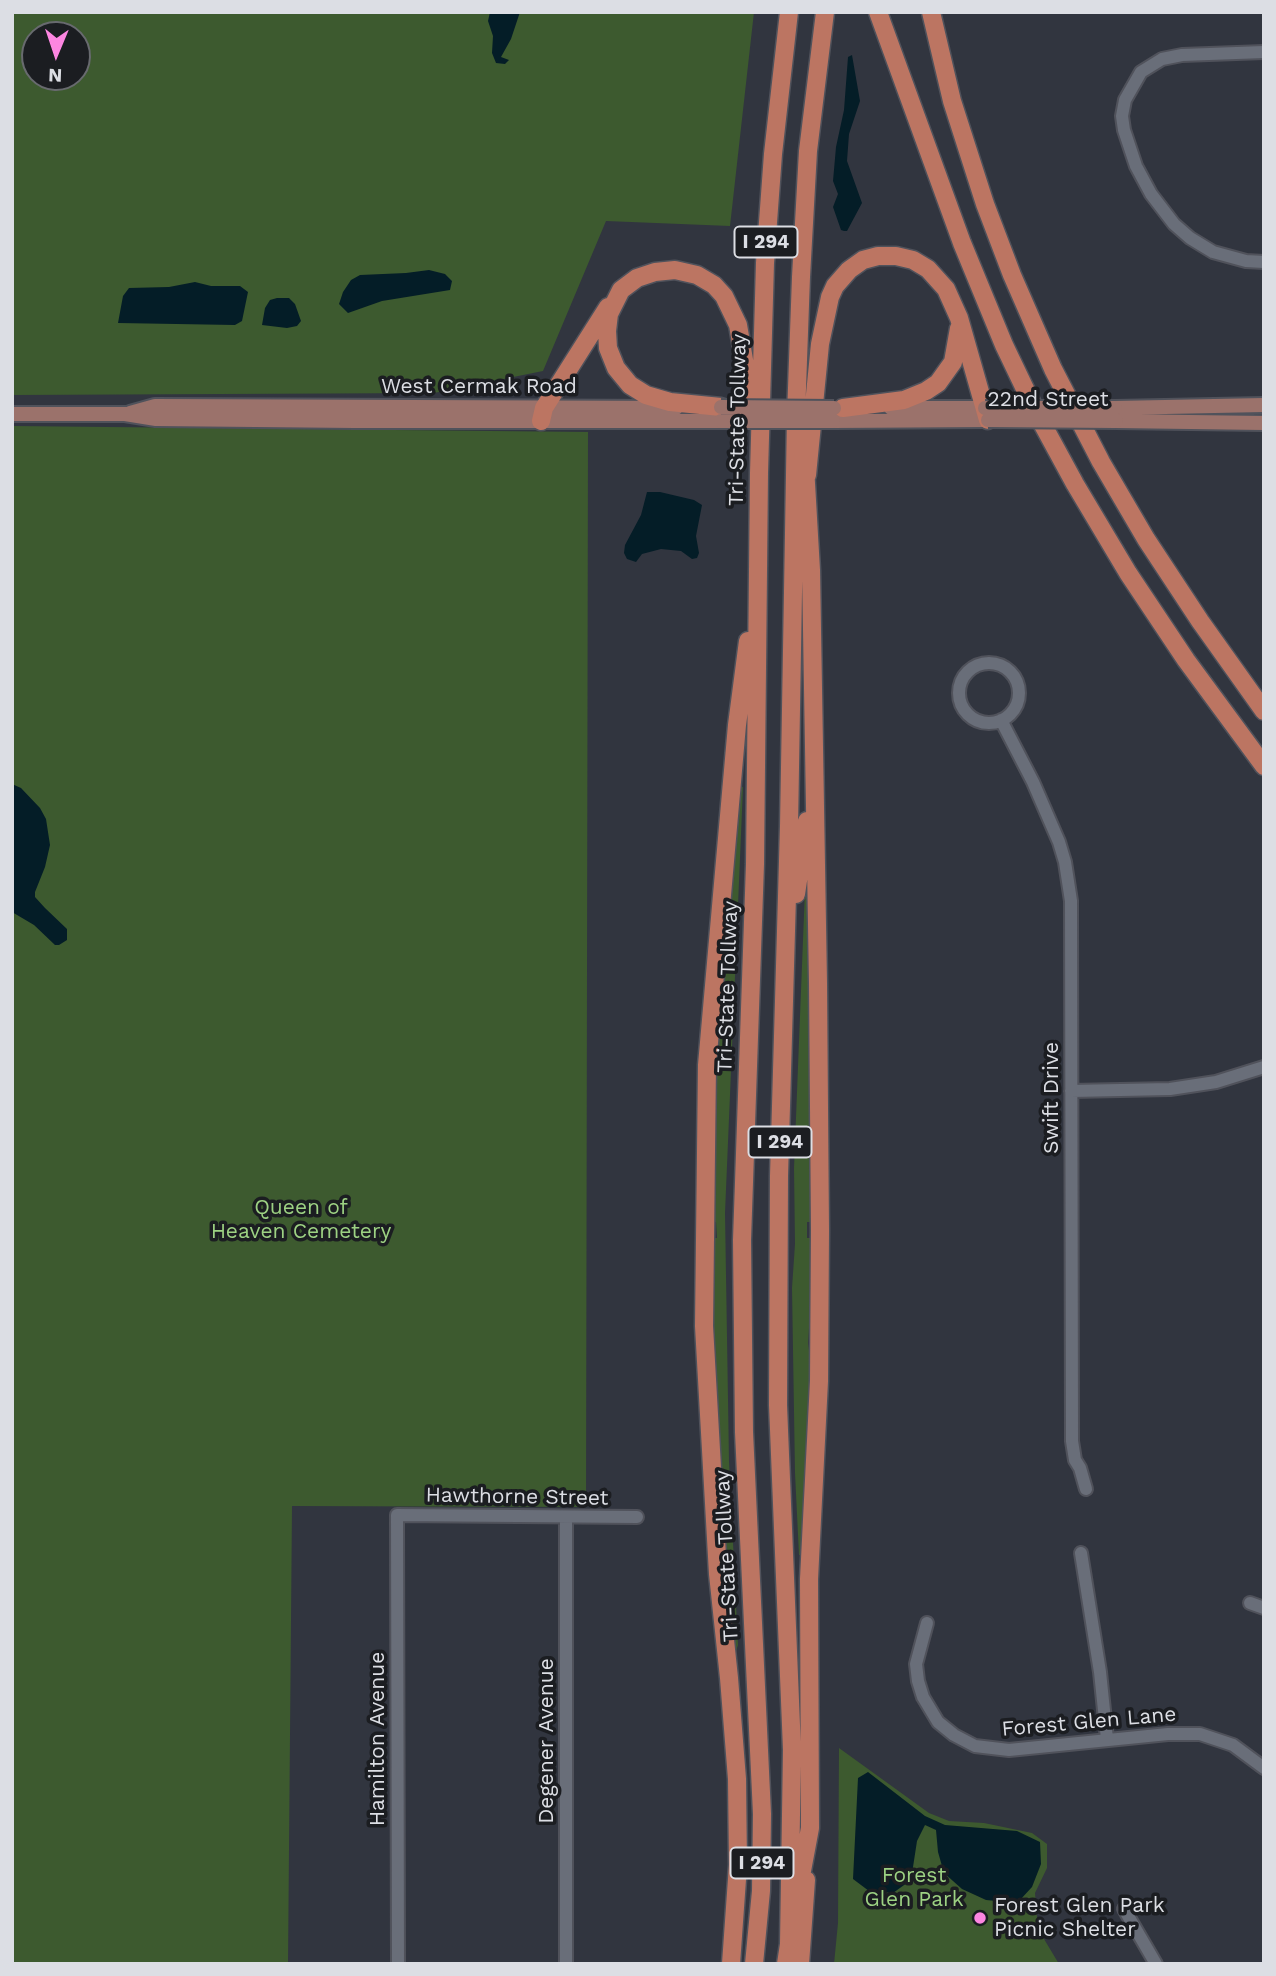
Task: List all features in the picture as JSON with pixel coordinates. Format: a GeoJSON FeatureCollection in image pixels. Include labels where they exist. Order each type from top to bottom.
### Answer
{"type":"FeatureCollection","features":[{"type":"Feature","properties":{"kind":"highway","name":"Tri-State Tollway"},"geometry":{"type":"LineString","coordinates":[[754,1964],[761,1891],[762,1814],[745,1459],[742,1240],[755,851],[759,473],[765,251],[789,12]]}},
{"type":"Feature","properties":{"kind":"highway","name":"I 294"},"geometry":{"type":"LineString","coordinates":[[786,1964],[789,1944],[792,1750],[778,1405],[779,1176],[799,340],[808,152],[825,12]]}},
{"type":"Feature","properties":{"kind":"highway"},"geometry":{"type":"LineString","coordinates":[[878,12],[962,243],[1004,345],[1037,414],[1128,573],[1208,692],[1264,766]]}},
{"type":"Feature","properties":{"kind":"highway"},"geometry":{"type":"LineString","coordinates":[[931,12],[952,101],[985,204],[1053,369],[1094,451],[1146,539],[1264,711]]}},
{"type":"Feature","properties":{"kind":"highway"},"geometry":{"type":"LineString","coordinates":[[807,489],[809,445],[823,325],[830,297],[841,278],[863,260],[878,256],[914,260],[939,279],[959,318],[986,414]]}},
{"type":"Feature","properties":{"kind":"highway"},"geometry":{"type":"LineString","coordinates":[[543,415],[590,333],[621,290],[637,278],[655,272],[675,270],[697,275],[714,285],[724,296],[735,318],[744,352],[759,473]]}},
{"type":"Feature","properties":{"kind":"highway"},"geometry":{"type":"LineString","coordinates":[[621,290],[609,314],[607,331],[608,348],[616,368],[630,385],[646,395],[721,414]]}},
{"type":"Feature","properties":{"kind":"highway"},"geometry":{"type":"LineString","coordinates":[[837,413],[904,400],[939,383],[953,362],[959,334],[959,318]]}},
{"type":"Feature","properties":{"kind":"highway"},"geometry":{"type":"LineString","coordinates":[[799,340],[811,570],[820,1245],[819,1381],[809,1579],[810,1828],[800,1964]]}},
{"type":"Feature","properties":{"kind":"highway"},"geometry":{"type":"LineString","coordinates":[[731,1964],[738,1865],[737,1790],[718,1573],[704,1326],[707,1065],[737,725],[758,547]]}},
{"type":"Feature","properties":{"kind":"highway"},"geometry":{"type":"LineString","coordinates":[[786,935],[801,862],[814,744]]}},
{"type":"Feature","properties":{"kind":"highway"},"geometry":{"type":"LineString","coordinates":[[789,1944],[810,1828]]}},
{"type":"Feature","properties":{"kind":"main road","name":"22nd Street"},"geometry":{"type":"LineString","coordinates":[[837,413],[1116,414],[1264,405]]}},
{"type":"Feature","properties":{"kind":"main road","name":"West Cermak Road"},"geometry":{"type":"LineString","coordinates":[[12,414],[125,414],[155,406],[543,415],[837,413]]}},
{"type":"Feature","properties":{"kind":"main road","name":"22nd Street"},"geometry":{"type":"LineString","coordinates":[[1116,414],[1264,424]]}},
{"type":"Feature","properties":{"kind":"street"},"geometry":{"type":"LineString","coordinates":[[1264,52],[1165,58],[1141,72],[1125,100],[1122,117],[1136,166],[1151,194],[1174,224],[1213,252],[1246,261],[1264,262]]}},
{"type":"Feature","properties":{"kind":"street"},"geometry":{"type":"LineString","coordinates":[[995,663],[1004,667],[1014,677],[1018,699],[1015,708],[1001,720],[984,722],[975,719],[962,707],[958,690],[966,672],[975,666],[995,663]]}},
{"type":"Feature","properties":{"kind":"street","name":"Swift Drive"},"geometry":{"type":"LineString","coordinates":[[1001,720],[1048,815],[1060,846],[1069,882],[1072,1441],[1075,1460],[1086,1489]]}},
{"type":"Feature","properties":{"kind":"street"},"geometry":{"type":"LineString","coordinates":[[1071,1091],[1170,1089],[1216,1082],[1264,1068]]}},
{"type":"Feature","properties":{"kind":"street","name":"Hawthorne Street"},"geometry":{"type":"LineString","coordinates":[[397,1515],[637,1517]]}},
{"type":"Feature","properties":{"kind":"street","name":"Hamilton Avenue"},"geometry":{"type":"LineString","coordinates":[[397,1515],[398,1964]]}},
{"type":"Feature","properties":{"kind":"street","name":"Degener Avenue"},"geometry":{"type":"LineString","coordinates":[[566,1518],[566,1964]]}},
{"type":"Feature","properties":{"kind":"street"},"geometry":{"type":"LineString","coordinates":[[1081,1553],[1102,1688],[1107,1739]]}},
{"type":"Feature","properties":{"kind":"street"},"geometry":{"type":"LineString","coordinates":[[1250,1603],[1264,1608]]}},
{"type":"Feature","properties":{"kind":"street","name":"Forest Glen Lane"},"geometry":{"type":"LineString","coordinates":[[927,1623],[916,1664],[923,1697],[938,1722],[954,1735],[975,1746],[1001,1750],[1181,1733],[1200,1734],[1233,1745],[1263,1766]]}},
{"type":"Feature","properties":{"kind":"street"},"geometry":{"type":"LineString","coordinates":[[1124,1909],[1156,1964]]}},
{"type":"Feature","properties":{"kind":"green space"},"geometry":{"type":"Polygon","coordinates":[[[12,12],[754,12],[730,226],[606,221],[543,371],[434,393],[12,395],[12,12]]]}},
{"type":"Feature","properties":{"kind":"green space","name":"Queen of Heaven Cemetery"},"geometry":{"type":"Polygon","coordinates":[[[12,426],[588,432],[586,1507],[292,1506],[288,1964],[12,1964],[12,426]]]}},
{"type":"Feature","properties":{"kind":"green space"},"geometry":{"type":"Polygon","coordinates":[[[740,786],[743,787],[725,1213],[729,1461],[738,1645],[736,1651],[721,1521],[713,1388],[711,1238],[717,1238],[716,1222],[709,1222],[715,1129],[713,1102],[716,1029],[740,786]]]}},
{"type":"Feature","properties":{"kind":"green space"},"geometry":{"type":"Polygon","coordinates":[[[806,864],[813,1222],[807,1222],[807,1238],[815,1238],[808,1343],[809,1435],[799,1555],[792,1288],[806,864]]]}},
{"type":"Feature","properties":{"kind":"green space","name":"Forest Glen Park"},"geometry":{"type":"Polygon","coordinates":[[[839,1748],[929,1813],[949,1821],[984,1823],[1032,1833],[1047,1844],[1047,1868],[1035,1893],[1038,1929],[1059,1964],[834,1964],[838,1923],[839,1748]]]}},
{"type":"Feature","properties":{"kind":"water"},"geometry":{"type":"Polygon","coordinates":[[[490,12],[520,12],[511,39],[501,57],[509,60],[505,64],[496,63],[492,53],[493,36],[488,21],[490,12]]]}},
{"type":"Feature","properties":{"kind":"water"},"geometry":{"type":"Polygon","coordinates":[[[852,55],[860,101],[849,134],[847,161],[862,203],[847,231],[844,231],[841,230],[833,207],[838,194],[833,181],[836,147],[844,110],[848,57],[852,55]]]}},
{"type":"Feature","properties":{"kind":"water"},"geometry":{"type":"Polygon","coordinates":[[[429,270],[445,274],[452,281],[450,290],[382,301],[348,313],[339,304],[351,280],[360,275],[429,270]]]}},
{"type":"Feature","properties":{"kind":"water"},"geometry":{"type":"Polygon","coordinates":[[[195,282],[211,286],[240,286],[248,292],[242,321],[235,325],[118,323],[123,296],[129,288],[169,287],[195,282]]]}},
{"type":"Feature","properties":{"kind":"water"},"geometry":{"type":"Polygon","coordinates":[[[289,298],[295,304],[301,321],[297,326],[287,328],[262,325],[265,308],[270,300],[289,298]]]}},
{"type":"Feature","properties":{"kind":"water"},"geometry":{"type":"Polygon","coordinates":[[[647,492],[660,492],[694,500],[702,505],[696,536],[699,553],[697,558],[692,559],[681,551],[661,549],[642,554],[636,562],[627,559],[624,553],[625,545],[641,515],[647,492]]]}},
{"type":"Feature","properties":{"kind":"water"},"geometry":{"type":"Polygon","coordinates":[[[12,784],[21,788],[40,808],[46,819],[50,845],[35,897],[67,929],[67,940],[59,945],[55,945],[34,925],[12,912],[12,784]]]}},
{"type":"Feature","properties":{"kind":"water"},"geometry":{"type":"Polygon","coordinates":[[[868,1772],[925,1816],[945,1825],[1017,1831],[1040,1842],[1041,1864],[1032,1887],[1020,1900],[1008,1902],[986,1900],[962,1889],[944,1873],[936,1830],[925,1825],[917,1841],[911,1880],[893,1893],[869,1891],[853,1879],[858,1778],[868,1772]]]}},
{"type":"Feature","properties":{"kind":"place","name":"Forest Glen Park Picnic Shelter"},"geometry":{"type":"Point","coordinates":[980,1918]}}]}
